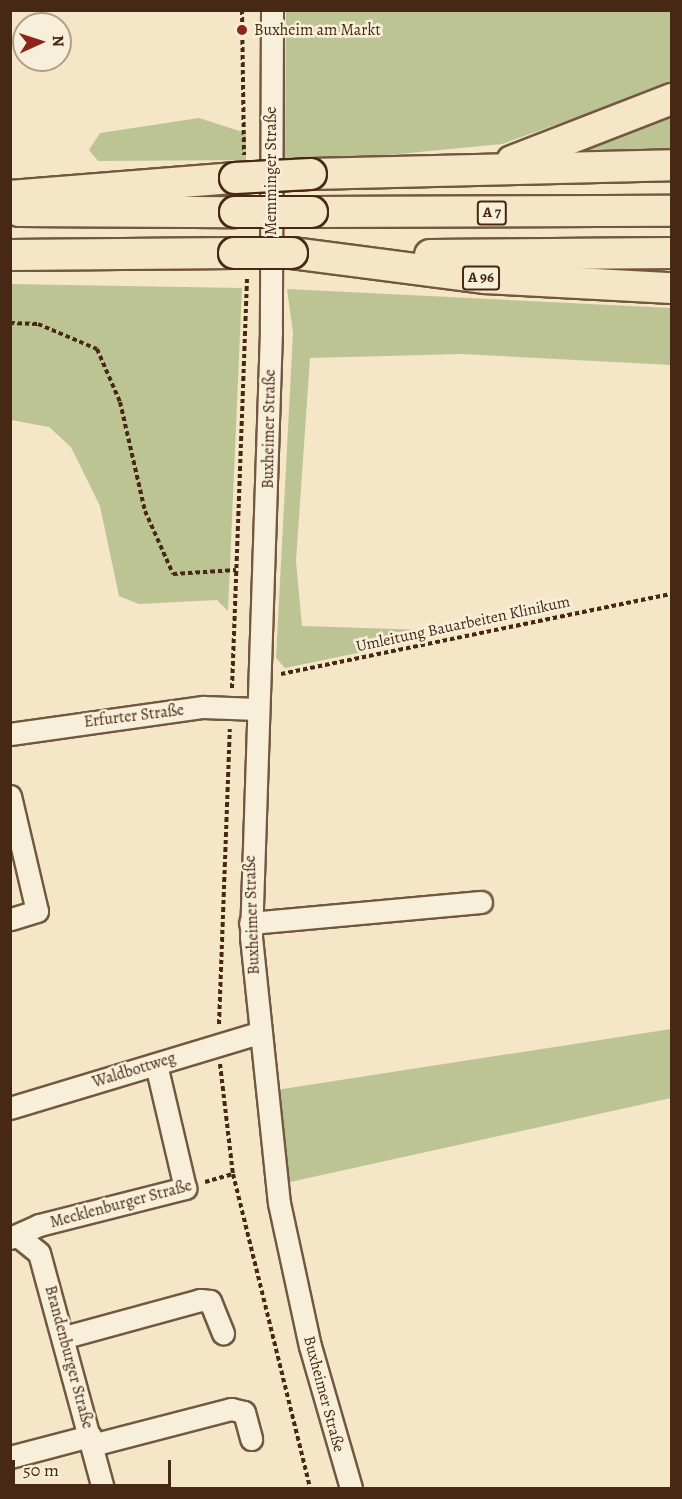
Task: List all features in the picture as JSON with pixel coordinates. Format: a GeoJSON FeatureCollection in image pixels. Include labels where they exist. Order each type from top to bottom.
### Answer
{"type":"FeatureCollection","features":[{"type":"Feature","properties":{"kind":"highway"},"geometry":{"type":"LineString","coordinates":[[491,169],[672,99]]}},
{"type":"Feature","properties":{"kind":"highway"},"geometry":{"type":"LineString","coordinates":[[10,196],[239,169],[311,174],[672,165]]}},
{"type":"Feature","properties":{"kind":"highway","name":"A 7"},"geometry":{"type":"LineString","coordinates":[[10,211],[672,211]]}},
{"type":"Feature","properties":{"kind":"highway"},"geometry":{"type":"LineString","coordinates":[[10,255],[240,259],[292,253],[672,253]]}},
{"type":"Feature","properties":{"kind":"highway","name":"A 96"},"geometry":{"type":"LineString","coordinates":[[292,253],[485,278],[672,288]]}},
{"type":"Feature","properties":{"kind":"street","name":"Memminger Straße"},"geometry":{"type":"LineString","coordinates":[[271,331],[272,10]]}},
{"type":"Feature","properties":{"kind":"street","name":"Buxheimer Straße"},"geometry":{"type":"LineString","coordinates":[[271,331],[250,923],[258,1033],[293,1274],[351,1488]]}},
{"type":"Feature","properties":{"kind":"street","name":"Erfurter Straße"},"geometry":{"type":"LineString","coordinates":[[10,734],[150,713],[231,708],[258,709]]}},
{"type":"Feature","properties":{"kind":"street"},"geometry":{"type":"LineString","coordinates":[[10,796],[37,911],[10,919]]}},
{"type":"Feature","properties":{"kind":"street"},"geometry":{"type":"LineString","coordinates":[[250,923],[482,902]]}},
{"type":"Feature","properties":{"kind":"street","name":"Waldbottweg"},"geometry":{"type":"LineString","coordinates":[[10,1108],[258,1033]]}},
{"type":"Feature","properties":{"kind":"street"},"geometry":{"type":"LineString","coordinates":[[156,1064],[185,1188]]}},
{"type":"Feature","properties":{"kind":"street","name":"Mecklenburger Straße"},"geometry":{"type":"LineString","coordinates":[[14,1237],[39,1225],[185,1188]]}},
{"type":"Feature","properties":{"kind":"street","name":"Brandenburger Straße"},"geometry":{"type":"LineString","coordinates":[[14,1237],[39,1253],[65,1337],[103,1488]]}},
{"type":"Feature","properties":{"kind":"street"},"geometry":{"type":"LineString","coordinates":[[65,1337],[200,1300],[210,1301],[223,1334]]}},
{"type":"Feature","properties":{"kind":"street"},"geometry":{"type":"LineString","coordinates":[[10,1457],[231,1409],[244,1412],[251,1439]]}},
{"type":"Feature","properties":{"kind":"path"},"geometry":{"type":"LineString","coordinates":[[239,169],[242,10]]}},
{"type":"Feature","properties":{"kind":"path"},"geometry":{"type":"LineString","coordinates":[[240,259],[236,570],[219,1044],[233,1174],[310,1488]]}},
{"type":"Feature","properties":{"kind":"path"},"geometry":{"type":"LineString","coordinates":[[10,323],[38,324],[97,349],[120,402],[145,511],[173,574],[181,578],[236,570]]}},
{"type":"Feature","properties":{"kind":"path","name":"Umleitung Bauarbeiten Klinikum"},"geometry":{"type":"LineString","coordinates":[[259,677],[672,594]]}},
{"type":"Feature","properties":{"kind":"path","name":"Mecklenburger Straße"},"geometry":{"type":"LineString","coordinates":[[185,1188],[233,1174]]}},
{"type":"Feature","properties":{"kind":"green space"},"geometry":{"type":"Polygon","coordinates":[[[286,11],[671,11],[671,84],[502,144],[285,165],[286,11]]]}},
{"type":"Feature","properties":{"kind":"green space"},"geometry":{"type":"Polygon","coordinates":[[[671,112],[671,155],[575,156],[574,149],[671,112]]]}},
{"type":"Feature","properties":{"kind":"green space"},"geometry":{"type":"Polygon","coordinates":[[[199,118],[246,133],[246,160],[98,161],[89,150],[100,133],[199,118]]]}},
{"type":"Feature","properties":{"kind":"green space"},"geometry":{"type":"Polygon","coordinates":[[[11,284],[242,288],[228,611],[217,600],[139,604],[119,596],[100,506],[71,447],[49,427],[11,420],[11,284]]]}},
{"type":"Feature","properties":{"kind":"green space"},"geometry":{"type":"Polygon","coordinates":[[[287,289],[671,308],[671,365],[461,354],[310,358],[296,561],[302,626],[427,630],[420,640],[285,668],[276,658],[293,333],[287,289]]]}},
{"type":"Feature","properties":{"kind":"green space"},"geometry":{"type":"Polygon","coordinates":[[[671,1029],[671,1098],[290,1182],[276,1090],[671,1029]]]}},
{"type":"Feature","properties":{"kind":"place","name":"Buxheim am Markt"},"geometry":{"type":"Point","coordinates":[242,30]}}]}
